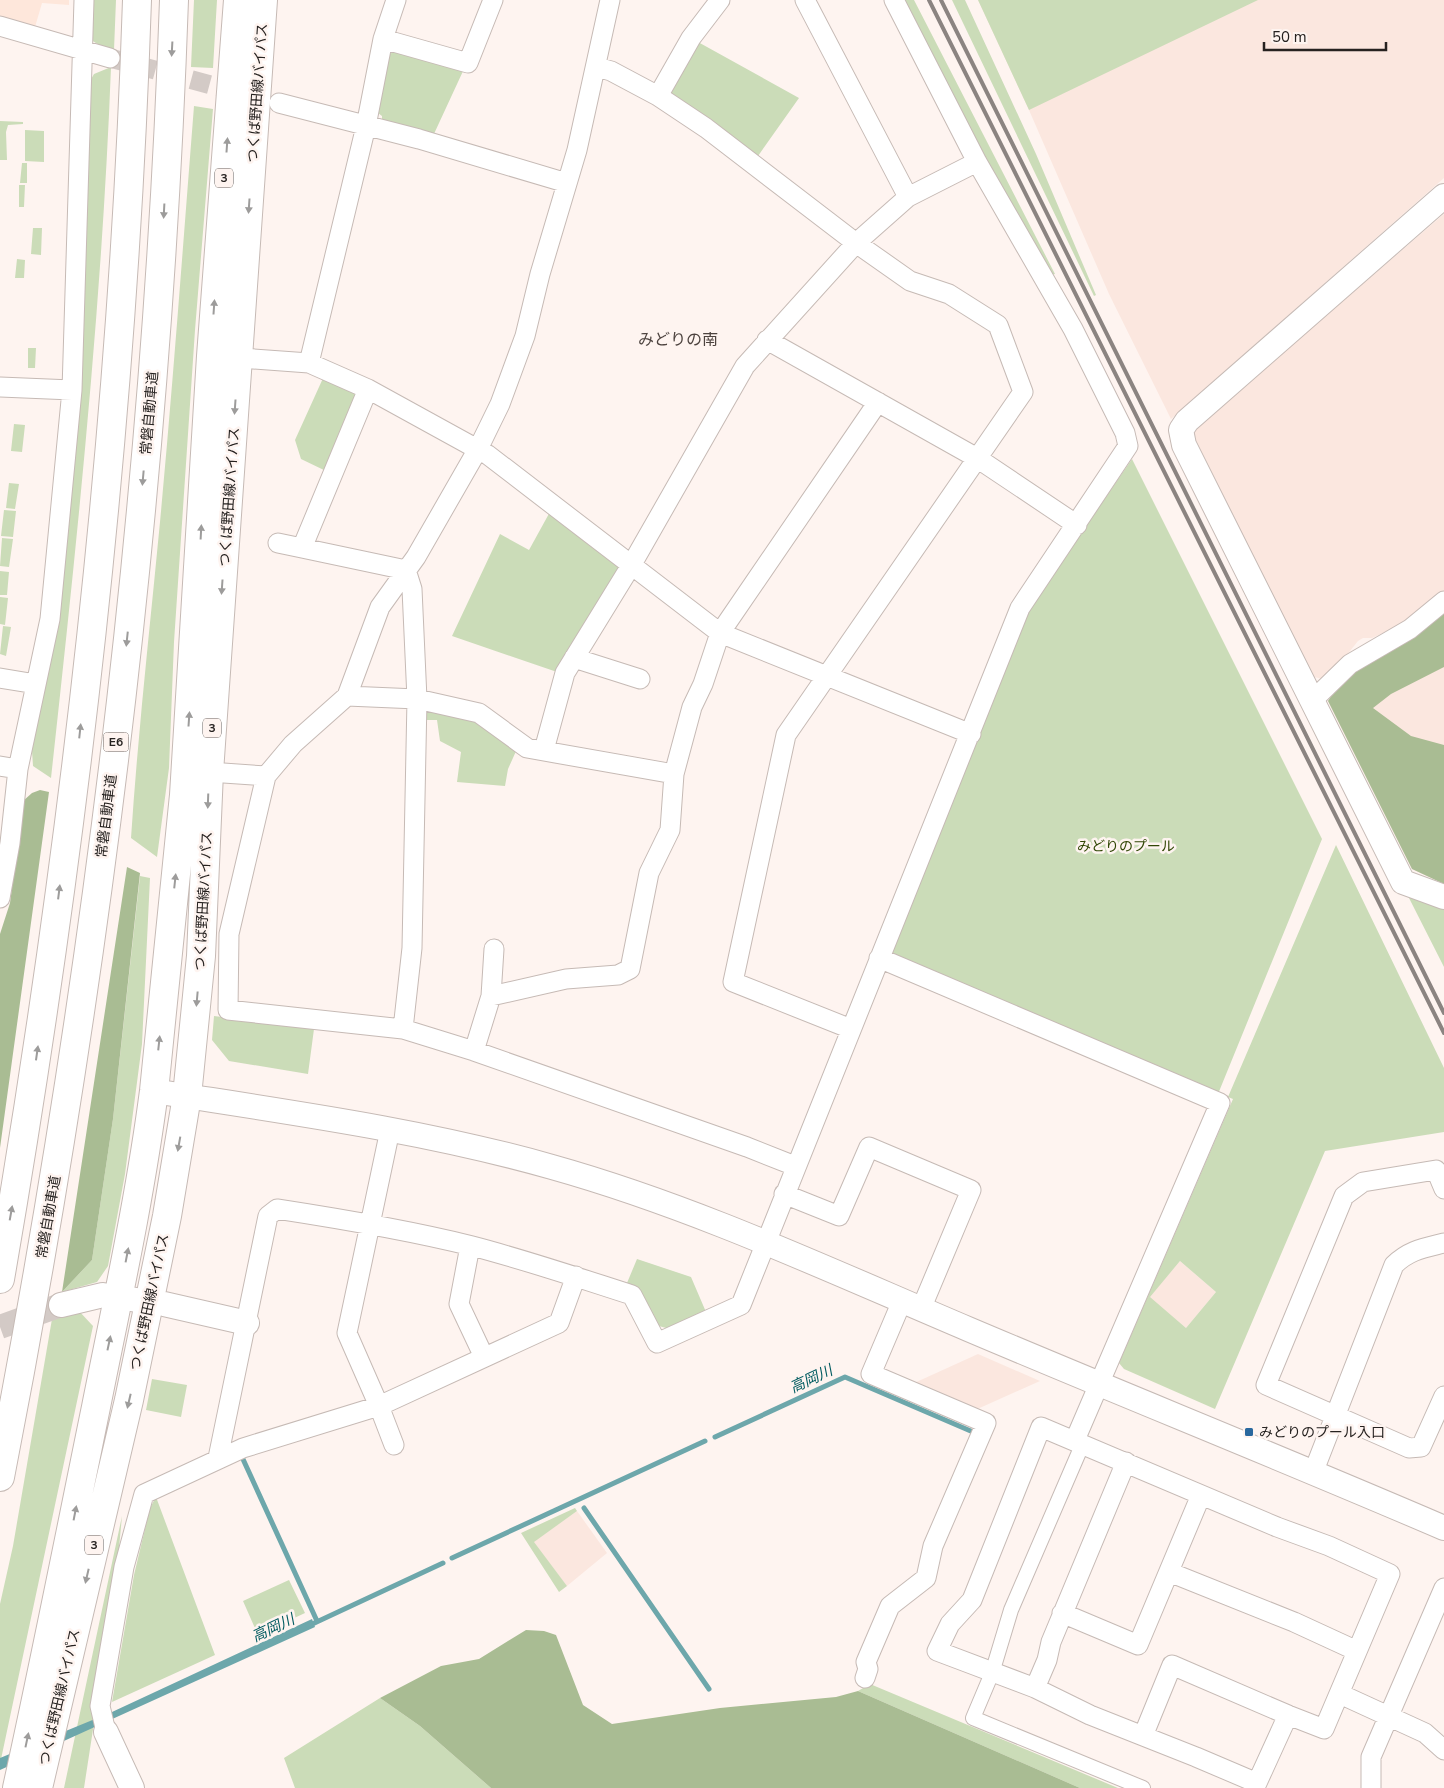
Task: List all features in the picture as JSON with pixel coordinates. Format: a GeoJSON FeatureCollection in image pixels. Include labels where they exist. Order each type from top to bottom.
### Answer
{"type":"FeatureCollection","features":[{"type":"Feature","properties":{"kind":"main road"},"geometry":{"type":"LineString","coordinates":[[0,1279],[22,1154],[52,950],[79,737],[102,523],[123,270],[138,0]]}},
{"type":"Feature","properties":{"kind":"main road","name":"常磐自動車道"},"geometry":{"type":"LineString","coordinates":[[0,1477],[58,1163],[115,749],[139,521],[161,279],[174,0]]}},
{"type":"Feature","properties":{"kind":"main road","name":"つくば野田線バイパス"},"geometry":{"type":"LineString","coordinates":[[17,1788],[62,1581],[119,1298],[142,1174],[154,1091],[184,795],[211,356],[238,0]]}},
{"type":"Feature","properties":{"kind":"main road","name":"つくば野田線バイパス"},"geometry":{"type":"LineString","coordinates":[[38,1788],[129,1400],[150,1302],[187,1096],[201,956],[209,772],[263,0]]}},
{"type":"Feature","properties":{"kind":"street"},"geometry":{"type":"LineString","coordinates":[[0,898],[10,843],[9,768],[36,684],[50,619],[72,390],[84,0]]}},
{"type":"Feature","properties":{"kind":"street"},"geometry":{"type":"LineString","coordinates":[[309,363],[366,126],[383,39],[396,0]]}},
{"type":"Feature","properties":{"kind":"street"},"geometry":{"type":"LineString","coordinates":[[383,39],[468,63],[493,0]]}},
{"type":"Feature","properties":{"kind":"street"},"geometry":{"type":"LineString","coordinates":[[610,0],[578,150],[518,359],[478,449],[416,557],[380,607],[347,696],[293,744],[266,776],[229,934],[228,1010],[403,1029],[474,1051],[748,1147],[795,1166]]}},
{"type":"Feature","properties":{"kind":"street"},"geometry":{"type":"LineString","coordinates":[[658,96],[691,38],[720,0]]}},
{"type":"Feature","properties":{"kind":"street"},"geometry":{"type":"LineString","coordinates":[[805,0],[908,197]]}},
{"type":"Feature","properties":{"kind":"street"},"geometry":{"type":"LineString","coordinates":[[218,1458],[268,1216],[277,1209],[371,1224],[470,1246],[576,1276],[632,1295],[657,1343],[741,1305],[764,1242],[852,1029],[1020,608],[1122,458],[1128,446],[1073,329],[977,162],[894,0]]}},
{"type":"Feature","properties":{"kind":"street"},"geometry":{"type":"LineString","coordinates":[[0,26],[110,58]]}},
{"type":"Feature","properties":{"kind":"street"},"geometry":{"type":"LineString","coordinates":[[597,67],[611,71],[658,96],[706,128],[856,243],[910,281],[949,294],[998,325],[1023,392],[786,735],[733,982],[852,1029]]}},
{"type":"Feature","properties":{"kind":"street"},"geometry":{"type":"LineString","coordinates":[[279,103],[419,139],[567,183]]}},
{"type":"Feature","properties":{"kind":"street"},"geometry":{"type":"LineString","coordinates":[[544,750],[565,673],[632,564],[745,366],[856,243],[908,197],[977,162]]}},
{"type":"Feature","properties":{"kind":"street"},"geometry":{"type":"LineString","coordinates":[[1444,196],[1187,422],[1181,430],[1184,445],[1403,882],[1444,897]]}},
{"type":"Feature","properties":{"kind":"street"},"geometry":{"type":"LineString","coordinates":[[767,340],[977,458],[1076,526]]}},
{"type":"Feature","properties":{"kind":"street"},"geometry":{"type":"LineString","coordinates":[[211,356],[309,363],[368,389],[478,449],[632,564],[720,633],[971,734]]}},
{"type":"Feature","properties":{"kind":"street"},"geometry":{"type":"LineString","coordinates":[[0,387],[72,390]]}},
{"type":"Feature","properties":{"kind":"street"},"geometry":{"type":"LineString","coordinates":[[302,548],[368,389]]}},
{"type":"Feature","properties":{"kind":"street"},"geometry":{"type":"LineString","coordinates":[[491,996],[566,979],[618,975],[630,968],[649,873],[670,830],[674,774],[692,707],[704,684],[720,633],[878,402]]}},
{"type":"Feature","properties":{"kind":"street"},"geometry":{"type":"LineString","coordinates":[[278,542],[406,570]]}},
{"type":"Feature","properties":{"kind":"street"},"geometry":{"type":"LineString","coordinates":[[403,1029],[412,948],[417,699],[412,589],[406,570]]}},
{"type":"Feature","properties":{"kind":"street"},"geometry":{"type":"LineString","coordinates":[[1313,700],[1350,664],[1410,629],[1444,601]]}},
{"type":"Feature","properties":{"kind":"street"},"geometry":{"type":"LineString","coordinates":[[574,658],[640,679]]}},
{"type":"Feature","properties":{"kind":"street"},"geometry":{"type":"LineString","coordinates":[[0,678],[36,684]]}},
{"type":"Feature","properties":{"kind":"street"},"geometry":{"type":"LineString","coordinates":[[347,696],[417,699],[479,713],[527,748],[674,774]]}},
{"type":"Feature","properties":{"kind":"street"},"geometry":{"type":"LineString","coordinates":[[209,772],[266,776]]}},
{"type":"Feature","properties":{"kind":"street"},"geometry":{"type":"LineString","coordinates":[[474,1051],[491,996],[494,949]]}},
{"type":"Feature","properties":{"kind":"street"},"geometry":{"type":"LineString","coordinates":[[879,958],[1220,1103],[1098,1383],[1079,1442],[1011,1610],[992,1672],[973,1718],[1143,1788]]}},
{"type":"Feature","properties":{"kind":"street"},"geometry":{"type":"LineString","coordinates":[[154,1091],[390,1130],[558,1169],[636,1192],[764,1242],[1444,1528]]}},
{"type":"Feature","properties":{"kind":"street"},"geometry":{"type":"LineString","coordinates":[[390,1130],[347,1333],[394,1445]]}},
{"type":"Feature","properties":{"kind":"street"},"geometry":{"type":"LineString","coordinates":[[784,1194],[839,1216],[869,1147],[971,1190],[911,1305],[871,1374],[986,1423],[933,1546],[926,1578],[890,1606],[866,1662],[868,1670],[865,1678]]}},
{"type":"Feature","properties":{"kind":"street"},"geometry":{"type":"LineString","coordinates":[[1444,1189],[1436,1170],[1363,1182],[1344,1196],[1266,1385],[1409,1448],[1421,1447],[1439,1420],[1444,1396]]}},
{"type":"Feature","properties":{"kind":"street"},"geometry":{"type":"LineString","coordinates":[[1313,1473],[1394,1265],[1404,1256],[1415,1250],[1444,1243]]}},
{"type":"Feature","properties":{"kind":"street"},"geometry":{"type":"LineString","coordinates":[[470,1246],[459,1304],[484,1357]]}},
{"type":"Feature","properties":{"kind":"street"},"geometry":{"type":"LineString","coordinates":[[132,1788],[106,1732],[100,1706],[124,1567],[144,1494],[218,1458],[244,1448],[378,1406],[559,1322],[576,1276]]}},
{"type":"Feature","properties":{"kind":"street"},"geometry":{"type":"LineString","coordinates":[[61,1305],[103,1295],[150,1302],[247,1322]]}},
{"type":"Feature","properties":{"kind":"street"},"geometry":{"type":"LineString","coordinates":[[1143,1736],[1172,1665],[1324,1729],[1390,1574],[1329,1546],[1201,1495],[1041,1427],[972,1600],[950,1624],[937,1652],[1035,1688],[1090,1716],[1258,1784],[1288,1715]]}},
{"type":"Feature","properties":{"kind":"street"},"geometry":{"type":"LineString","coordinates":[[1035,1688],[1047,1660],[1050,1642],[1126,1462]]}},
{"type":"Feature","properties":{"kind":"street"},"geometry":{"type":"LineString","coordinates":[[1062,1613],[1138,1645],[1201,1495]]}},
{"type":"Feature","properties":{"kind":"street"},"geometry":{"type":"LineString","coordinates":[[1169,1572],[1294,1622],[1357,1651]]}},
{"type":"Feature","properties":{"kind":"street"},"geometry":{"type":"LineString","coordinates":[[1371,1788],[1371,1756],[1444,1588]]}},
{"type":"Feature","properties":{"kind":"street"},"geometry":{"type":"LineString","coordinates":[[1340,1694],[1425,1733],[1444,1750]]}},
{"type":"Feature","properties":{"kind":"shaded area"},"geometry":{"type":"Polygon","coordinates":[[[0,0],[69,0],[69,5],[42,3],[35,27],[0,17],[0,0]]]}},
{"type":"Feature","properties":{"kind":"shaded area"},"geometry":{"type":"Polygon","coordinates":[[[978,0],[1444,0],[1444,178],[1171,419],[1109,294],[1029,110],[978,0]]]}},
{"type":"Feature","properties":{"kind":"shaded area"},"geometry":{"type":"Polygon","coordinates":[[[1444,214],[1444,591],[1402,624],[1372,638],[1363,638],[1358,641],[1342,661],[1323,679],[1314,677],[1193,436],[1196,428],[1444,214]]]}},
{"type":"Feature","properties":{"kind":"shaded area"},"geometry":{"type":"Polygon","coordinates":[[[1444,610],[1444,884],[1412,869],[1328,701],[1444,610]]]}},
{"type":"Feature","properties":{"kind":"shaded area"},"geometry":{"type":"Polygon","coordinates":[[[1180,1261],[1216,1292],[1186,1328],[1149,1297],[1180,1261]]]}},
{"type":"Feature","properties":{"kind":"shaded area"},"geometry":{"type":"Polygon","coordinates":[[[978,1354],[1040,1381],[973,1411],[912,1384],[978,1354]]]}},
{"type":"Feature","properties":{"kind":"shaded area"},"geometry":{"type":"Polygon","coordinates":[[[577,1511],[607,1553],[567,1586],[533,1542],[577,1511]]]}},
{"type":"Feature","properties":{"kind":"green space"},"geometry":{"type":"Polygon","coordinates":[[[92,0],[116,0],[114,50],[106,49],[91,40],[92,0]]]}},
{"type":"Feature","properties":{"kind":"green space"},"geometry":{"type":"Polygon","coordinates":[[[194,0],[217,0],[213,68],[191,67],[194,0]]]}},
{"type":"Feature","properties":{"kind":"green space"},"geometry":{"type":"Polygon","coordinates":[[[904,0],[914,0],[1055,274],[1051,275],[1019,224],[904,0]]]}},
{"type":"Feature","properties":{"kind":"green space"},"geometry":{"type":"Polygon","coordinates":[[[952,0],[965,0],[1036,154],[1096,295],[1094,296],[952,0]]]}},
{"type":"Feature","properties":{"kind":"green space"},"geometry":{"type":"Polygon","coordinates":[[[978,0],[1258,0],[1029,110],[978,0]]]}},
{"type":"Feature","properties":{"kind":"green space"},"geometry":{"type":"Polygon","coordinates":[[[698,42],[799,98],[758,156],[671,97],[670,89],[698,42]]]}},
{"type":"Feature","properties":{"kind":"green space"},"geometry":{"type":"Polygon","coordinates":[[[397,51],[464,69],[433,136],[382,121],[382,116],[378,113],[389,54],[397,51]]]}},
{"type":"Feature","properties":{"kind":"green space"},"geometry":{"type":"Polygon","coordinates":[[[111,67],[95,334],[79,512],[51,778],[33,766],[32,751],[57,625],[79,389],[90,81],[94,74],[111,67]]]}},
{"type":"Feature","properties":{"kind":"green space"},"geometry":{"type":"Polygon","coordinates":[[[194,106],[213,109],[195,330],[174,642],[169,768],[157,857],[131,838],[169,418],[194,106]]]}},
{"type":"Feature","properties":{"kind":"green space"},"geometry":{"type":"Polygon","coordinates":[[[0,121],[23,122],[23,124],[8,125],[6,132],[7,160],[0,160],[0,121]]]}},
{"type":"Feature","properties":{"kind":"green space"},"geometry":{"type":"Polygon","coordinates":[[[25,130],[44,131],[44,162],[25,161],[25,130]]]}},
{"type":"Feature","properties":{"kind":"green space"},"geometry":{"type":"Polygon","coordinates":[[[22,163],[27,163],[27,183],[20,183],[22,163]]]}},
{"type":"Feature","properties":{"kind":"green space"},"geometry":{"type":"Polygon","coordinates":[[[19,185],[25,185],[24,207],[19,207],[19,185]]]}},
{"type":"Feature","properties":{"kind":"green space"},"geometry":{"type":"Polygon","coordinates":[[[33,228],[42,228],[41,255],[31,254],[33,228]]]}},
{"type":"Feature","properties":{"kind":"green space"},"geometry":{"type":"Polygon","coordinates":[[[17,259],[25,260],[24,278],[15,278],[17,259]]]}},
{"type":"Feature","properties":{"kind":"green space"},"geometry":{"type":"Polygon","coordinates":[[[28,348],[36,348],[35,368],[28,368],[28,348]]]}},
{"type":"Feature","properties":{"kind":"green space"},"geometry":{"type":"Polygon","coordinates":[[[324,376],[356,390],[358,397],[328,472],[301,459],[295,440],[324,376]]]}},
{"type":"Feature","properties":{"kind":"green space"},"geometry":{"type":"Polygon","coordinates":[[[14,424],[25,425],[22,452],[11,451],[14,424]]]}},
{"type":"Feature","properties":{"kind":"green space","name":"みどりのプール"},"geometry":{"type":"Polygon","coordinates":[[[1132,459],[1322,839],[1218,1094],[893,957],[892,951],[1030,607],[1132,459]]]}},
{"type":"Feature","properties":{"kind":"green space"},"geometry":{"type":"Polygon","coordinates":[[[9,483],[19,484],[15,509],[6,508],[9,483]]]}},
{"type":"Feature","properties":{"kind":"green space"},"geometry":{"type":"Polygon","coordinates":[[[4,510],[16,511],[13,537],[1,536],[4,510]]]}},
{"type":"Feature","properties":{"kind":"green space"},"geometry":{"type":"Polygon","coordinates":[[[551,510],[622,568],[557,672],[452,636],[500,534],[529,550],[551,510]]]}},
{"type":"Feature","properties":{"kind":"green space"},"geometry":{"type":"Polygon","coordinates":[[[2,538],[13,539],[9,567],[0,566],[2,538]]]}},
{"type":"Feature","properties":{"kind":"green space"},"geometry":{"type":"Polygon","coordinates":[[[0,571],[9,572],[7,595],[0,595],[0,571]]]}},
{"type":"Feature","properties":{"kind":"green space"},"geometry":{"type":"Polygon","coordinates":[[[0,597],[8,598],[5,625],[0,624],[0,597]]]}},
{"type":"Feature","properties":{"kind":"green space"},"geometry":{"type":"Polygon","coordinates":[[[1444,610],[1444,667],[1391,694],[1373,708],[1411,736],[1444,745],[1444,884],[1412,869],[1328,701],[1350,674],[1380,650],[1444,610]]]}},
{"type":"Feature","properties":{"kind":"green space"},"geometry":{"type":"Polygon","coordinates":[[[3,626],[11,627],[6,656],[0,654],[3,626]]]}},
{"type":"Feature","properties":{"kind":"green space"},"geometry":{"type":"Polygon","coordinates":[[[426,709],[471,718],[517,749],[508,769],[505,786],[457,782],[461,752],[440,741],[437,720],[422,720],[426,709]]]}},
{"type":"Feature","properties":{"kind":"green space"},"geometry":{"type":"Polygon","coordinates":[[[40,790],[49,792],[0,1148],[0,934],[10,903],[23,801],[32,793],[40,790]]]}},
{"type":"Feature","properties":{"kind":"green space"},"geometry":{"type":"Polygon","coordinates":[[[1336,845],[1444,1068],[1444,1132],[1325,1151],[1215,1409],[1124,1369],[1119,1363],[1233,1099],[1228,1097],[1336,845]],[[1180,1261],[1150,1297],[1186,1328],[1216,1292],[1180,1261]]]}},
{"type":"Feature","properties":{"kind":"green space"},"geometry":{"type":"Polygon","coordinates":[[[127,867],[140,873],[113,1119],[92,1260],[62,1292],[127,867]]]}},
{"type":"Feature","properties":{"kind":"green space"},"geometry":{"type":"Polygon","coordinates":[[[140,876],[150,878],[142,1044],[125,1174],[108,1266],[97,1282],[62,1292],[92,1260],[113,1119],[140,876]]]}},
{"type":"Feature","properties":{"kind":"green space"},"geometry":{"type":"Polygon","coordinates":[[[1407,893],[1444,909],[1444,967],[1409,898],[1407,893]]]}},
{"type":"Feature","properties":{"kind":"green space"},"geometry":{"type":"Polygon","coordinates":[[[214,1016],[314,1029],[308,1074],[229,1061],[212,1040],[214,1016]]]}},
{"type":"Feature","properties":{"kind":"green space"},"geometry":{"type":"Polygon","coordinates":[[[637,1259],[691,1277],[706,1312],[670,1329],[655,1325],[635,1286],[627,1283],[637,1259]]]}},
{"type":"Feature","properties":{"kind":"green space"},"geometry":{"type":"Polygon","coordinates":[[[78,1310],[93,1326],[0,1764],[0,1604],[13,1546],[52,1319],[78,1310]]]}},
{"type":"Feature","properties":{"kind":"green space"},"geometry":{"type":"Polygon","coordinates":[[[152,1379],[187,1385],[181,1417],[146,1410],[152,1379]]]}},
{"type":"Feature","properties":{"kind":"green space"},"geometry":{"type":"Polygon","coordinates":[[[156,1497],[215,1655],[112,1702],[134,1575],[150,1508],[156,1497]]]}},
{"type":"Feature","properties":{"kind":"green space"},"geometry":{"type":"Polygon","coordinates":[[[575,1508],[577,1511],[534,1542],[567,1586],[559,1592],[521,1533],[575,1508]]]}},
{"type":"Feature","properties":{"kind":"green space"},"geometry":{"type":"Polygon","coordinates":[[[122,1516],[116,1580],[84,1788],[64,1788],[122,1516]]]}},
{"type":"Feature","properties":{"kind":"green space"},"geometry":{"type":"Polygon","coordinates":[[[289,1580],[305,1613],[258,1635],[243,1601],[289,1580]]]}},
{"type":"Feature","properties":{"kind":"green space"},"geometry":{"type":"Polygon","coordinates":[[[526,1630],[544,1631],[556,1635],[583,1705],[612,1724],[720,1708],[836,1697],[858,1691],[1080,1788],[491,1788],[420,1726],[380,1698],[441,1666],[479,1659],[526,1630]]]}},
{"type":"Feature","properties":{"kind":"green space"},"geometry":{"type":"Polygon","coordinates":[[[870,1684],[1118,1788],[1080,1788],[858,1691],[870,1684]]]}},
{"type":"Feature","properties":{"kind":"green space"},"geometry":{"type":"Polygon","coordinates":[[[380,1698],[420,1726],[491,1788],[295,1788],[284,1758],[380,1698]]]}},
{"type":"Feature","properties":{"kind":"water"},"geometry":{"type":"Polygon","coordinates":[[[312,1619],[315,1627],[0,1770],[0,1758],[112,1712],[312,1619]]]}},
{"type":"Feature","properties":{"kind":"waterway","name":"高岡川"},"geometry":{"type":"LineString","coordinates":[[715,1437],[845,1377],[973,1432]]}},
{"type":"Feature","properties":{"kind":"waterway","name":"高岡川"},"geometry":{"type":"LineString","coordinates":[[452,1558],[705,1441]]}},
{"type":"Feature","properties":{"kind":"waterway"},"geometry":{"type":"LineString","coordinates":[[242,1457],[317,1621]]}},
{"type":"Feature","properties":{"kind":"waterway"},"geometry":{"type":"LineString","coordinates":[[584,1508],[709,1689]]}},
{"type":"Feature","properties":{"kind":"waterway","name":"高岡川"},"geometry":{"type":"LineString","coordinates":[[308,1626],[443,1563]]}},
{"type":"Feature","properties":{"kind":"tunnel"},"geometry":{"type":"LineString","coordinates":[[110,58],[241,93]]}},
{"type":"Feature","properties":{"kind":"tunnel"},"geometry":{"type":"LineString","coordinates":[[0,1327],[61,1305]]}},
{"type":"Feature","properties":{"kind":"railway"},"geometry":{"type":"LineString","coordinates":[[929,0],[1444,1033]]}},
{"type":"Feature","properties":{"kind":"railway"},"geometry":{"type":"LineString","coordinates":[[941,0],[1444,1013]]}},
{"type":"Feature","properties":{"kind":"place","name":"みどりのプール入口"},"geometry":{"type":"Point","coordinates":[1249,1432]}},
{"type":"Feature","properties":{"kind":"district","name":"みどりの南"},"geometry":{"type":"Point","coordinates":[678,339]}}]}
